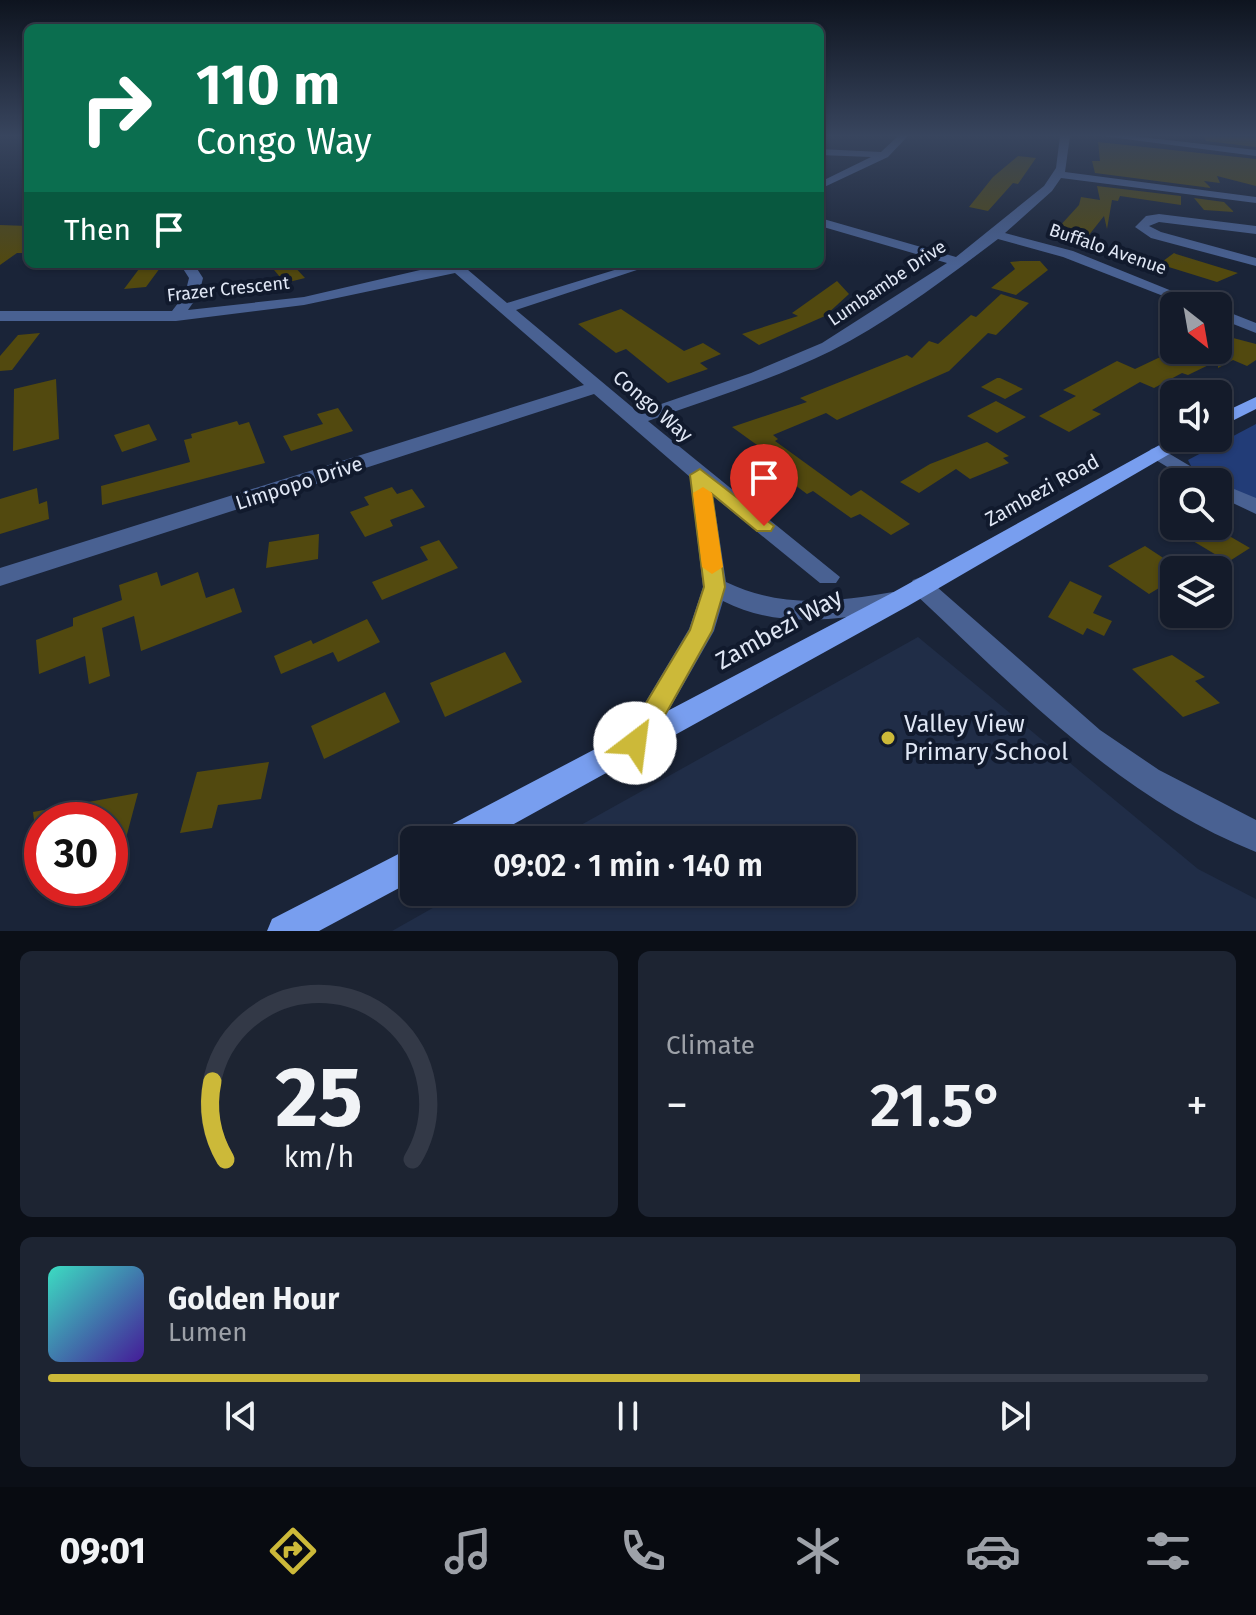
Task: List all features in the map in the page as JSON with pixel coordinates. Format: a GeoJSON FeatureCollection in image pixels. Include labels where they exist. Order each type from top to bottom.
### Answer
{"type":"FeatureCollection","features":[{"type":"Feature","properties":{"kind":"main road"},"geometry":{"type":"LineString","coordinates":[[1232,415],[1256,402]]}},
{"type":"Feature","properties":{"kind":"main road","name":"Zambezi Road"},"geometry":{"type":"LineString","coordinates":[[910,593],[1158,453]]}},
{"type":"Feature","properties":{"kind":"main road","name":"Zambezi Way"},"geometry":{"type":"LineString","coordinates":[[480,826],[910,593]]}},
{"type":"Feature","properties":{"kind":"main road"},"geometry":{"type":"LineString","coordinates":[[284,931],[400,869]]}},
{"type":"Feature","properties":{"kind":"street","name":"Lumbambe Drive"},"geometry":{"type":"LineString","coordinates":[[634,420],[827,346],[999,235],[1055,179]]}},
{"type":"Feature","properties":{"kind":"street"},"geometry":{"type":"LineString","coordinates":[[1095,179],[1256,200]]}},
{"type":"Feature","properties":{"kind":"street"},"geometry":{"type":"LineString","coordinates":[[1256,230],[1159,218],[1145,221],[1141,227],[1156,235],[1256,262]]}},
{"type":"Feature","properties":{"kind":"street"},"geometry":{"type":"LineString","coordinates":[[824,223],[955,261]]}},
{"type":"Feature","properties":{"kind":"street","name":"Buffalo Avenue"},"geometry":{"type":"LineString","coordinates":[[999,235],[1068,254],[1166,292]]}},
{"type":"Feature","properties":{"kind":"street"},"geometry":{"type":"LineString","coordinates":[[176,316],[192,294],[196,278],[190,268]]}},
{"type":"Feature","properties":{"kind":"street","name":"Frazer Crescent"},"geometry":{"type":"LineString","coordinates":[[0,316],[176,316],[304,301],[446,268]]}},
{"type":"Feature","properties":{"kind":"street","name":"Congo Way"},"geometry":{"type":"LineString","coordinates":[[457,268],[634,420],[828,577]]}},
{"type":"Feature","properties":{"kind":"street"},"geometry":{"type":"LineString","coordinates":[[505,308],[614,278],[638,268]]}},
{"type":"Feature","properties":{"kind":"street"},"geometry":{"type":"LineString","coordinates":[[1232,319],[1256,328]]}},
{"type":"Feature","properties":{"kind":"street","name":"Limpopo Drive"},"geometry":{"type":"LineString","coordinates":[[0,577],[597,387]]}},
{"type":"Feature","properties":{"kind":"street"},"geometry":{"type":"LineString","coordinates":[[1158,453],[1183,468]]}},
{"type":"Feature","properties":{"kind":"street"},"geometry":{"type":"LineString","coordinates":[[635,743],[701,631],[715,587],[700,475]]}},
{"type":"Feature","properties":{"kind":"street"},"geometry":{"type":"LineString","coordinates":[[1232,495],[1256,507]]}},
{"type":"Feature","properties":{"kind":"street"},"geometry":{"type":"LineString","coordinates":[[715,587],[746,605],[775,611],[822,612],[910,593],[1090,739],[1148,780],[1256,837]]}},
{"type":"Feature","properties":{"kind":"shaded area"},"geometry":{"type":"Polygon","coordinates":[[[1256,424],[1256,500],[1232,489],[1232,468],[1192,468],[1188,460],[1203,452],[1232,452],[1232,437],[1256,424]]]}},
{"type":"Feature","properties":{"kind":"shaded area","name":"Valley View Primary School"},"geometry":{"type":"Polygon","coordinates":[[[918,637],[1198,869],[1256,899],[1256,931],[392,931],[436,906],[856,906],[856,826],[579,826],[918,637]]]}},
{"type":"Feature","properties":{"kind":"building"},"geometry":{"type":"Polygon","coordinates":[[[991,179],[1021,179],[1018,184],[1013,183],[988,211],[969,207],[991,179]]]}},
{"type":"Feature","properties":{"kind":"building"},"geometry":{"type":"Polygon","coordinates":[[[1145,179],[1218,179],[1220,183],[1204,181],[1211,188],[1145,179]]]}},
{"type":"Feature","properties":{"kind":"building"},"geometry":{"type":"Polygon","coordinates":[[[1230,179],[1256,179],[1256,186],[1230,179]]]}},
{"type":"Feature","properties":{"kind":"building"},"geometry":{"type":"Polygon","coordinates":[[[1097,186],[1181,196],[1181,205],[1120,196],[1118,201],[1112,200],[1107,229],[1104,216],[1085,240],[1071,235],[1073,232],[1058,228],[1079,205],[1081,197],[1100,200],[1097,186]]]}},
{"type":"Feature","properties":{"kind":"building"},"geometry":{"type":"Polygon","coordinates":[[[1194,198],[1224,202],[1234,212],[1204,210],[1194,198]]]}},
{"type":"Feature","properties":{"kind":"building"},"geometry":{"type":"Polygon","coordinates":[[[0,225],[24,226],[24,253],[17,253],[0,265],[0,225]]]}},
{"type":"Feature","properties":{"kind":"building"},"geometry":{"type":"Polygon","coordinates":[[[1174,253],[1238,273],[1217,282],[1159,264],[1174,253]]]}},
{"type":"Feature","properties":{"kind":"building"},"geometry":{"type":"Polygon","coordinates":[[[1040,261],[1048,270],[1016,295],[991,288],[1015,269],[1010,262],[1040,261]]]}},
{"type":"Feature","properties":{"kind":"building"},"geometry":{"type":"Polygon","coordinates":[[[160,268],[146,287],[124,289],[139,269],[160,268]]]}},
{"type":"Feature","properties":{"kind":"building"},"geometry":{"type":"Polygon","coordinates":[[[272,268],[296,268],[305,278],[285,283],[272,268]]]}},
{"type":"Feature","properties":{"kind":"building"},"geometry":{"type":"Polygon","coordinates":[[[837,281],[849,294],[825,316],[759,345],[742,334],[798,316],[792,313],[837,281]]]}},
{"type":"Feature","properties":{"kind":"building"},"geometry":{"type":"Polygon","coordinates":[[[1001,294],[1029,303],[996,335],[988,333],[949,371],[837,420],[826,413],[773,435],[778,439],[775,441],[851,496],[861,490],[910,524],[891,535],[860,514],[851,518],[813,491],[807,494],[768,465],[778,460],[732,427],[807,402],[800,398],[907,355],[912,358],[929,341],[938,344],[971,315],[976,317],[1001,294]]]}},
{"type":"Feature","properties":{"kind":"building"},"geometry":{"type":"Polygon","coordinates":[[[621,309],[684,351],[703,343],[721,354],[700,363],[708,369],[668,383],[626,349],[616,353],[578,324],[621,309]]]}},
{"type":"Feature","properties":{"kind":"building"},"geometry":{"type":"Polygon","coordinates":[[[40,333],[12,370],[0,371],[0,356],[18,335],[40,333]]]}},
{"type":"Feature","properties":{"kind":"building"},"geometry":{"type":"Polygon","coordinates":[[[1232,338],[1256,344],[1256,360],[1247,366],[1233,360],[1232,338]]]}},
{"type":"Feature","properties":{"kind":"building"},"geometry":{"type":"Polygon","coordinates":[[[1160,357],[1160,364],[1211,364],[1188,375],[1182,373],[1169,380],[1160,380],[1160,385],[1154,388],[1140,382],[1092,410],[1101,414],[1069,432],[1039,416],[1076,396],[1063,390],[1117,361],[1135,369],[1160,357]]]}},
{"type":"Feature","properties":{"kind":"building"},"geometry":{"type":"Polygon","coordinates":[[[997,378],[1023,389],[1005,399],[981,387],[997,378]]]}},
{"type":"Feature","properties":{"kind":"building"},"geometry":{"type":"Polygon","coordinates":[[[56,379],[59,439],[13,451],[14,389],[56,379]]]}},
{"type":"Feature","properties":{"kind":"building"},"geometry":{"type":"Polygon","coordinates":[[[996,401],[1026,417],[997,433],[967,416],[996,401]]]}},
{"type":"Feature","properties":{"kind":"building"},"geometry":{"type":"Polygon","coordinates":[[[338,408],[353,431],[291,451],[283,436],[323,424],[317,414],[338,408]]]}},
{"type":"Feature","properties":{"kind":"building"},"geometry":{"type":"Polygon","coordinates":[[[237,421],[239,425],[249,422],[265,463],[102,505],[101,486],[190,462],[184,440],[192,438],[191,434],[237,421]]]}},
{"type":"Feature","properties":{"kind":"building"},"geometry":{"type":"Polygon","coordinates":[[[149,424],[157,440],[122,452],[114,435],[149,424]]]}},
{"type":"Feature","properties":{"kind":"building"},"geometry":{"type":"Polygon","coordinates":[[[987,442],[1009,456],[1003,458],[1009,463],[970,479],[956,469],[919,493],[900,482],[930,464],[987,442]]]}},
{"type":"Feature","properties":{"kind":"building"},"geometry":{"type":"Polygon","coordinates":[[[392,487],[397,494],[412,489],[425,507],[390,520],[393,526],[365,537],[350,512],[369,505],[364,497],[392,487]]]}},
{"type":"Feature","properties":{"kind":"building"},"geometry":{"type":"Polygon","coordinates":[[[37,488],[39,504],[47,501],[49,519],[0,534],[0,499],[37,488]]]}},
{"type":"Feature","properties":{"kind":"building"},"geometry":{"type":"Polygon","coordinates":[[[319,534],[318,559],[266,568],[269,542],[319,534]]]}},
{"type":"Feature","properties":{"kind":"building"},"geometry":{"type":"Polygon","coordinates":[[[1232,538],[1250,548],[1232,559],[1232,556],[1218,556],[1191,540],[1232,540],[1232,538]]]}},
{"type":"Feature","properties":{"kind":"building"},"geometry":{"type":"Polygon","coordinates":[[[439,540],[458,568],[382,600],[372,582],[428,560],[420,547],[439,540]]]}},
{"type":"Feature","properties":{"kind":"building"},"geometry":{"type":"Polygon","coordinates":[[[1145,546],[1160,556],[1160,587],[1149,594],[1108,566],[1145,546]]]}},
{"type":"Feature","properties":{"kind":"building"},"geometry":{"type":"Polygon","coordinates":[[[157,572],[161,586],[198,572],[206,598],[234,588],[242,612],[141,651],[134,616],[102,628],[110,676],[89,684],[85,656],[39,674],[36,640],[73,626],[73,618],[122,600],[119,585],[157,572]]]}},
{"type":"Feature","properties":{"kind":"building"},"geometry":{"type":"Polygon","coordinates":[[[1070,581],[1102,596],[1093,613],[1112,621],[1104,636],[1087,628],[1083,635],[1048,617],[1070,581]]]}},
{"type":"Feature","properties":{"kind":"building"},"geometry":{"type":"Polygon","coordinates":[[[367,619],[380,642],[338,662],[333,652],[281,674],[274,656],[311,640],[313,644],[367,619]]]}},
{"type":"Feature","properties":{"kind":"building"},"geometry":{"type":"Polygon","coordinates":[[[505,652],[522,682],[445,717],[430,683],[505,652]]]}},
{"type":"Feature","properties":{"kind":"building"},"geometry":{"type":"Polygon","coordinates":[[[1172,655],[1205,677],[1195,681],[1220,703],[1183,717],[1132,669],[1172,655]]]}},
{"type":"Feature","properties":{"kind":"building"},"geometry":{"type":"Polygon","coordinates":[[[385,692],[400,722],[324,759],[311,726],[385,692]]]}},
{"type":"Feature","properties":{"kind":"building"},"geometry":{"type":"Polygon","coordinates":[[[269,762],[261,799],[218,805],[212,828],[180,833],[197,772],[269,762]]]}},
{"type":"Feature","properties":{"kind":"building"},"geometry":{"type":"Polygon","coordinates":[[[138,793],[128,830],[128,802],[88,802],[138,793]]]}},
{"type":"Feature","properties":{"kind":"slow traffic"},"geometry":{"type":"LineString","coordinates":[[703,493],[712,567]]}},
{"type":"Feature","properties":{"kind":"place","name":"Valley View Primary School"},"geometry":{"type":"Point","coordinates":[888,738]}},
{"type":"Feature","properties":{"kind":"route"},"geometry":{"type":"LineString","coordinates":[[635,743],[701,631],[715,587],[700,475],[764,526]]}}]}
